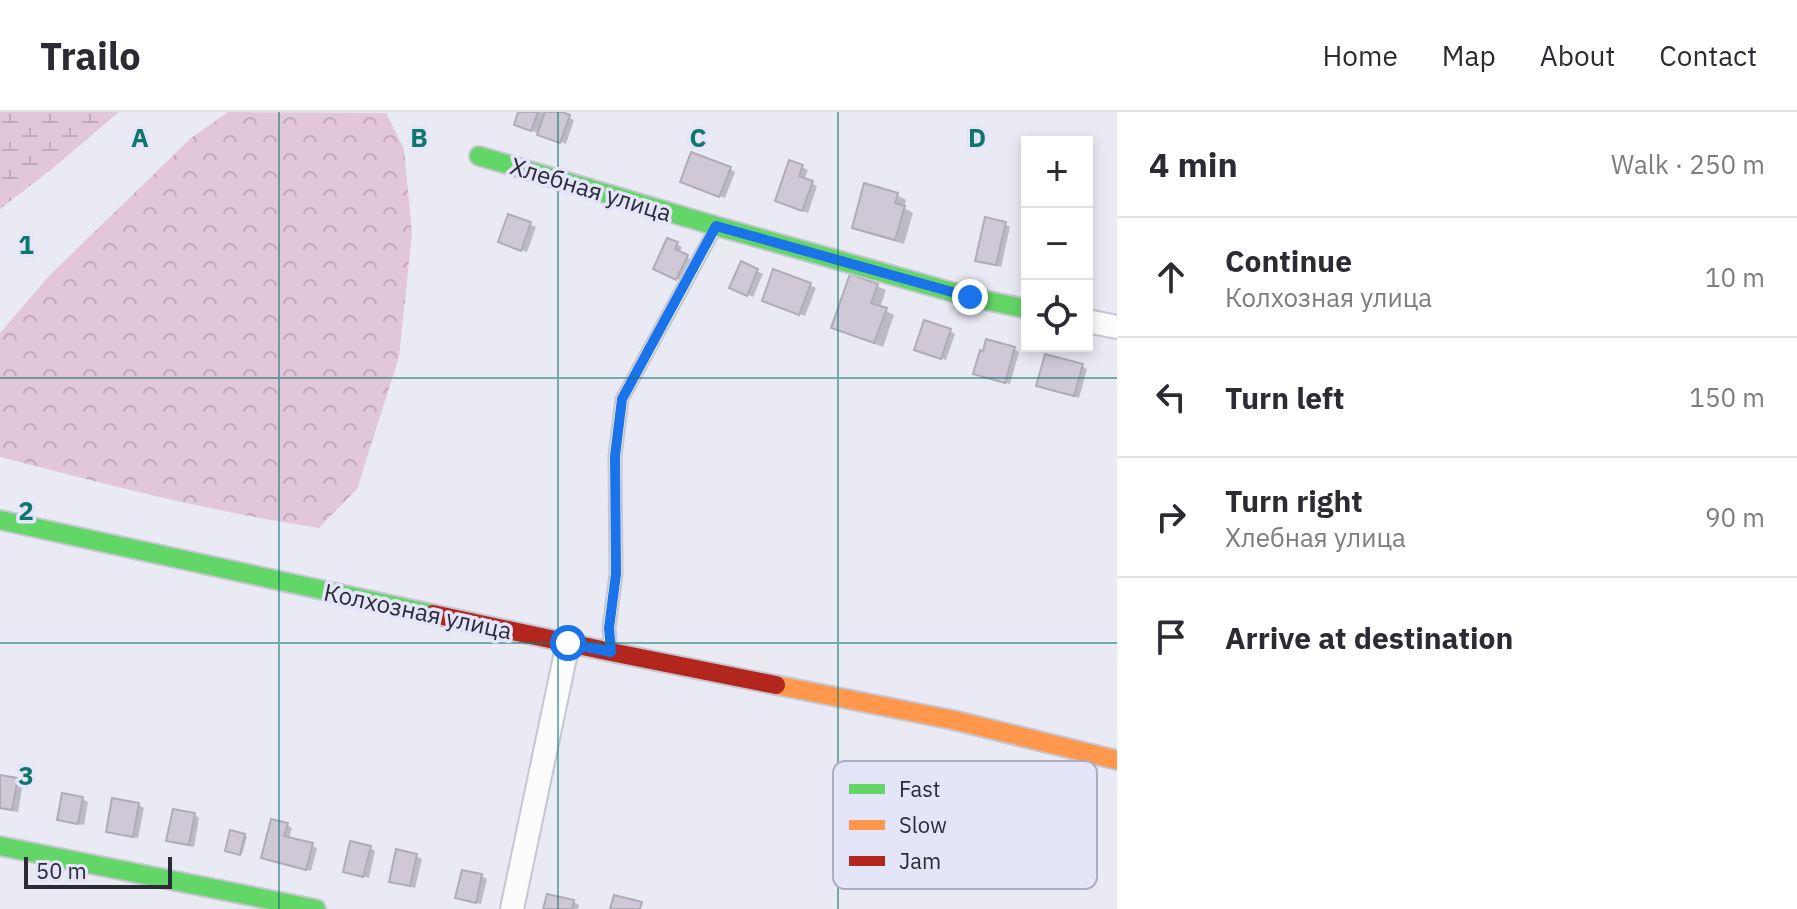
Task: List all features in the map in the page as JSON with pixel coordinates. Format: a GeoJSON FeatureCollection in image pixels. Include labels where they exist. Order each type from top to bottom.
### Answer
{"type":"FeatureCollection","features":[{"type":"Feature","properties":{"kind":"street","name":"Хлебная улица"},"geometry":{"type":"LineString","coordinates":[[479,156],[716,226],[970,297],[1021,308]]}},
{"type":"Feature","properties":{"kind":"street"},"geometry":{"type":"LineString","coordinates":[[1093,322],[1117,327]]}},
{"type":"Feature","properties":{"kind":"street","name":"Колхозная улица"},"geometry":{"type":"LineString","coordinates":[[0,520],[568,643],[953,720],[1117,760]]}},
{"type":"Feature","properties":{"kind":"street"},"geometry":{"type":"LineString","coordinates":[[512,909],[568,643]]}},
{"type":"Feature","properties":{"kind":"street"},"geometry":{"type":"LineString","coordinates":[[0,846],[253,903],[316,909]]}},
{"type":"Feature","properties":{"kind":"lane"},"geometry":{"type":"LineString","coordinates":[[611,652],[609,628],[616,574],[615,456],[622,399],[716,226]]}},
{"type":"Feature","properties":{"kind":"green space"},"geometry":{"type":"Polygon","coordinates":[[[0,112],[119,112],[0,209],[0,112]]]}},
{"type":"Feature","properties":{"kind":"green space"},"geometry":{"type":"Polygon","coordinates":[[[228,112],[386,113],[404,149],[412,233],[399,357],[357,489],[319,528],[199,506],[0,457],[0,333],[49,276],[191,138],[228,112]]]}},
{"type":"Feature","properties":{"kind":"building"},"geometry":{"type":"Polygon","coordinates":[[[518,112],[538,112],[531,131],[514,125],[518,112]]]}},
{"type":"Feature","properties":{"kind":"building"},"geometry":{"type":"Polygon","coordinates":[[[545,112],[570,115],[560,143],[537,135],[545,112]]]}},
{"type":"Feature","properties":{"kind":"building"},"geometry":{"type":"Polygon","coordinates":[[[691,152],[731,167],[719,197],[680,182],[691,152]]]}},
{"type":"Feature","properties":{"kind":"building"},"geometry":{"type":"Polygon","coordinates":[[[789,160],[803,165],[799,176],[813,181],[802,211],[775,201],[789,160]]]}},
{"type":"Feature","properties":{"kind":"building"},"geometry":{"type":"Polygon","coordinates":[[[864,183],[898,193],[895,203],[905,206],[895,240],[852,228],[864,183]]]}},
{"type":"Feature","properties":{"kind":"building"},"geometry":{"type":"Polygon","coordinates":[[[508,214],[531,222],[521,251],[498,242],[508,214]]]}},
{"type":"Feature","properties":{"kind":"building"},"geometry":{"type":"Polygon","coordinates":[[[985,217],[1006,222],[996,265],[975,261],[985,217]]]}},
{"type":"Feature","properties":{"kind":"building"},"geometry":{"type":"Polygon","coordinates":[[[667,238],[678,242],[675,249],[688,255],[676,280],[653,269],[667,238]]]}},
{"type":"Feature","properties":{"kind":"building"},"geometry":{"type":"Polygon","coordinates":[[[741,261],[758,269],[747,296],[729,288],[741,261]]]}},
{"type":"Feature","properties":{"kind":"building"},"geometry":{"type":"Polygon","coordinates":[[[773,269],[811,283],[799,315],[762,301],[773,269]]]}},
{"type":"Feature","properties":{"kind":"building"},"geometry":{"type":"Polygon","coordinates":[[[850,274],[878,284],[871,303],[887,308],[874,343],[831,328],[850,274]]]}},
{"type":"Feature","properties":{"kind":"building"},"geometry":{"type":"Polygon","coordinates":[[[924,320],[951,329],[941,359],[914,350],[924,320]]]}},
{"type":"Feature","properties":{"kind":"building"},"geometry":{"type":"Polygon","coordinates":[[[986,339],[1015,347],[1005,383],[973,374],[986,339]]]}},
{"type":"Feature","properties":{"kind":"building"},"geometry":{"type":"Polygon","coordinates":[[[1045,354],[1083,364],[1074,396],[1036,386],[1045,354]]]}},
{"type":"Feature","properties":{"kind":"building"},"geometry":{"type":"Polygon","coordinates":[[[0,775],[18,778],[12,810],[0,808],[0,775]]]}},
{"type":"Feature","properties":{"kind":"building"},"geometry":{"type":"Polygon","coordinates":[[[62,793],[83,797],[78,824],[57,820],[62,793]]]}},
{"type":"Feature","properties":{"kind":"building"},"geometry":{"type":"Polygon","coordinates":[[[112,798],[139,803],[133,837],[106,832],[112,798]]]}},
{"type":"Feature","properties":{"kind":"building"},"geometry":{"type":"Polygon","coordinates":[[[173,809],[195,813],[189,845],[166,841],[173,809]]]}},
{"type":"Feature","properties":{"kind":"building"},"geometry":{"type":"Polygon","coordinates":[[[271,819],[288,823],[284,836],[313,843],[306,870],[261,858],[271,819]]]}},
{"type":"Feature","properties":{"kind":"building"},"geometry":{"type":"Polygon","coordinates":[[[230,830],[245,834],[240,855],[225,851],[230,830]]]}},
{"type":"Feature","properties":{"kind":"building"},"geometry":{"type":"Polygon","coordinates":[[[350,841],[371,846],[363,877],[343,872],[350,841]]]}},
{"type":"Feature","properties":{"kind":"building"},"geometry":{"type":"Polygon","coordinates":[[[396,849],[417,854],[410,886],[389,882],[396,849]]]}},
{"type":"Feature","properties":{"kind":"building"},"geometry":{"type":"Polygon","coordinates":[[[462,870],[482,874],[476,903],[455,898],[462,870]]]}},
{"type":"Feature","properties":{"kind":"building"},"geometry":{"type":"Polygon","coordinates":[[[547,894],[574,900],[572,909],[543,909],[547,894]]]}},
{"type":"Feature","properties":{"kind":"building"},"geometry":{"type":"Polygon","coordinates":[[[614,895],[642,902],[640,909],[610,909],[614,895]]]}},
{"type":"Feature","properties":{"kind":"traffic: fast"},"geometry":{"type":"LineString","coordinates":[[479,156],[716,226],[970,297],[1021,308]]}},
{"type":"Feature","properties":{"kind":"traffic: fast"},"geometry":{"type":"LineString","coordinates":[[0,520],[433,614]]}},
{"type":"Feature","properties":{"kind":"traffic: fast"},"geometry":{"type":"LineString","coordinates":[[0,846],[316,909]]}},
{"type":"Feature","properties":{"kind":"traffic: slow"},"geometry":{"type":"LineString","coordinates":[[776,685],[953,720],[1117,760]]}},
{"type":"Feature","properties":{"kind":"traffic: jam"},"geometry":{"type":"LineString","coordinates":[[433,614],[776,685]]}},
{"type":"Feature","properties":{"kind":"route"},"geometry":{"type":"LineString","coordinates":[[568,643],[611,652],[609,628],[616,574],[615,456],[622,399],[716,226],[970,297]]}}]}
